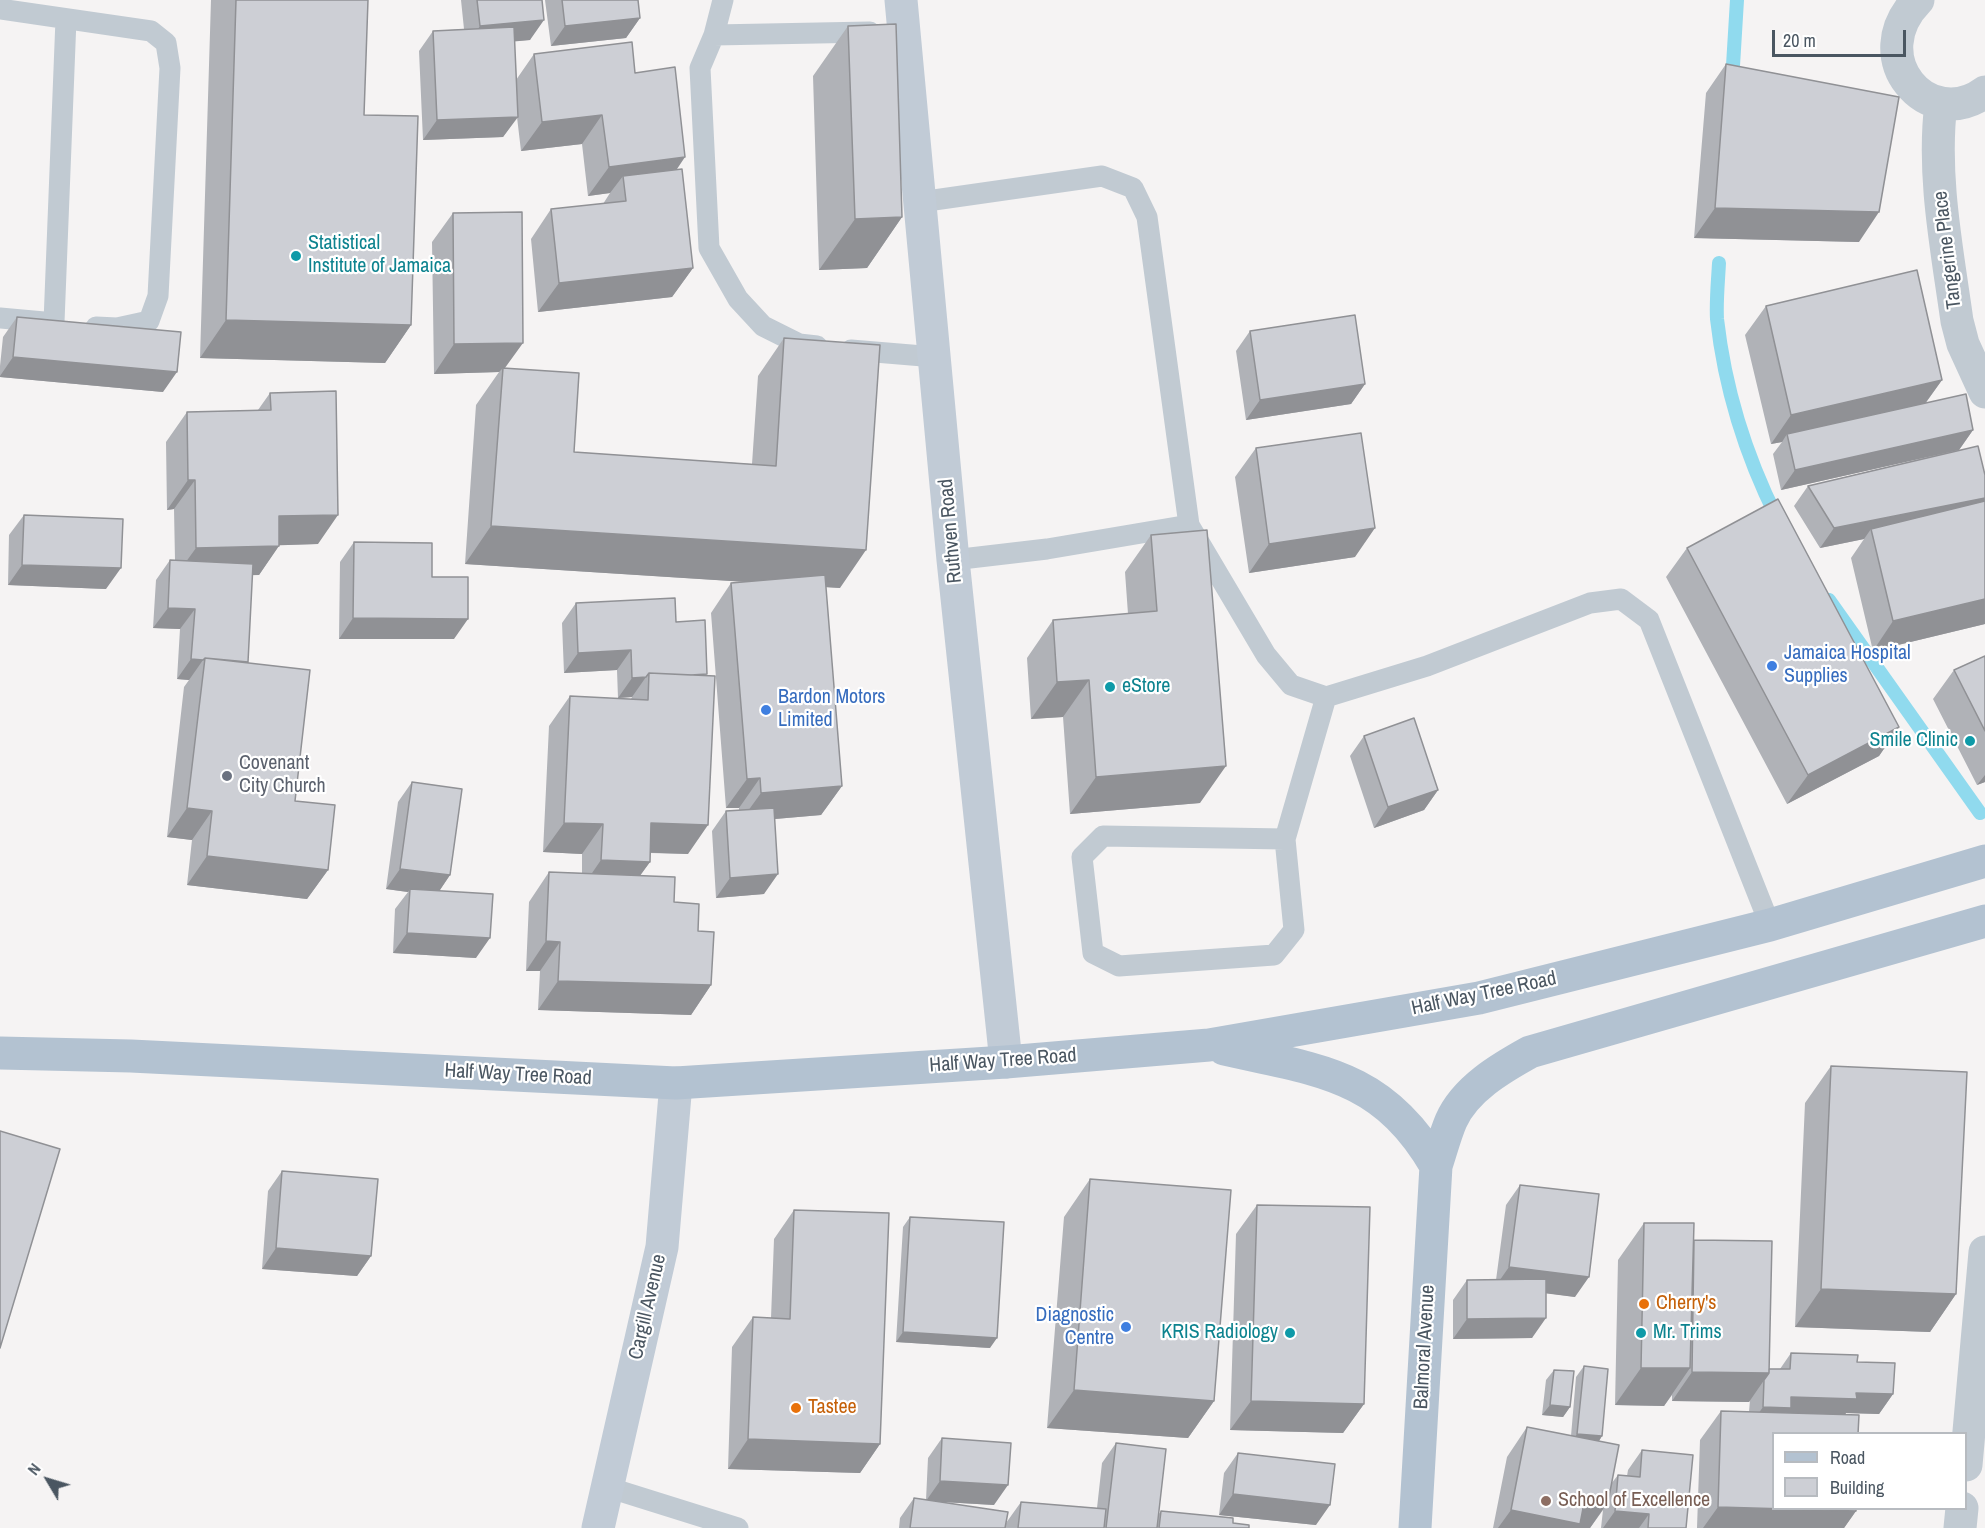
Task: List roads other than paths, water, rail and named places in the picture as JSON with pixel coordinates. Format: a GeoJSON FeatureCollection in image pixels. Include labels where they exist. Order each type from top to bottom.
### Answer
{"type":"FeatureCollection","features":[{"type":"Feature","properties":{"kind":"main road","name":"Half Way Tree Road"},"geometry":{"type":"LineString","coordinates":[[0,1053],[131,1056],[676,1083],[1006,1062],[1209,1045],[1479,998],[1770,925],[1985,861]]}},
{"type":"Feature","properties":{"kind":"main road"},"geometry":{"type":"LineString","coordinates":[[1436,1166],[1451,1119],[1470,1095],[1496,1071],[1530,1052],[1985,921]]}},
{"type":"Feature","properties":{"kind":"main road"},"geometry":{"type":"LineString","coordinates":[[1209,1045],[1311,1069],[1371,1093],[1395,1111],[1420,1138],[1436,1166]]}},
{"type":"Feature","properties":{"kind":"main road","name":"Balmoral Avenue"},"geometry":{"type":"LineString","coordinates":[[1415,1528],[1436,1166]]}},
{"type":"Feature","properties":{"kind":"street","name":"Ruthven Road"},"geometry":{"type":"LineString","coordinates":[[901,0],[953,560],[1006,1062]]}},
{"type":"Feature","properties":{"kind":"street"},"geometry":{"type":"LineString","coordinates":[[1918,0],[1905,13],[1898,30],[1895,49],[1899,68],[1909,84],[1924,96],[1941,103],[1960,103],[1985,92]]}},
{"type":"Feature","properties":{"kind":"street","name":"Tangerine Place"},"geometry":{"type":"LineString","coordinates":[[1941,103],[1938,131],[1939,173],[1957,321],[1963,344],[1985,392]]}},
{"type":"Feature","properties":{"kind":"street","name":"Cargill Avenue"},"geometry":{"type":"LineString","coordinates":[[598,1528],[662,1247],[676,1083]]}},
{"type":"Feature","properties":{"kind":"street"},"geometry":{"type":"LineString","coordinates":[[1967,1444],[1985,1252]]}},
{"type":"Feature","properties":{"kind":"street"},"geometry":{"type":"LineString","coordinates":[[1960,1528],[1962,1510]]}},
{"type":"Feature","properties":{"kind":"lane"},"geometry":{"type":"LineString","coordinates":[[723,0],[714,35],[700,68],[709,248],[738,299],[763,326],[799,344],[888,355],[935,357]]}},
{"type":"Feature","properties":{"kind":"lane"},"geometry":{"type":"LineString","coordinates":[[0,9],[151,31],[166,43],[170,68],[158,296],[149,321],[117,328],[0,318]]}},
{"type":"Feature","properties":{"kind":"lane"},"geometry":{"type":"LineString","coordinates":[[54,322],[66,19]]}},
{"type":"Feature","properties":{"kind":"lane"},"geometry":{"type":"LineString","coordinates":[[714,35],[904,32]]}},
{"type":"Feature","properties":{"kind":"lane"},"geometry":{"type":"LineString","coordinates":[[920,202],[1102,176],[1133,188],[1148,217],[1189,525],[1266,655],[1291,685],[1326,698],[1427,666],[1590,603],[1621,598],[1649,620],[1770,925]]}},
{"type":"Feature","properties":{"kind":"lane"},"geometry":{"type":"LineString","coordinates":[[953,560],[1047,549],[1189,525]]}},
{"type":"Feature","properties":{"kind":"lane"},"geometry":{"type":"LineString","coordinates":[[1285,838],[1103,836],[1082,857],[1093,953],[1119,966],[1274,955],[1294,930],[1285,838],[1326,698]]}},
{"type":"Feature","properties":{"kind":"lane"},"geometry":{"type":"LineString","coordinates":[[607,1487],[738,1528]]}},
{"type":"Feature","properties":{"kind":"waterway"},"geometry":{"type":"LineString","coordinates":[[1732,82],[1737,0]]}},
{"type":"Feature","properties":{"kind":"waterway"},"geometry":{"type":"LineString","coordinates":[[1719,263],[1717,319],[1725,371],[1746,446],[1777,518]]}},
{"type":"Feature","properties":{"kind":"waterway"},"geometry":{"type":"LineString","coordinates":[[1829,600],[1980,813]]}},
{"type":"Feature","properties":{"kind":"place","name":"Statistical Institute of Jamaica"},"geometry":{"type":"Point","coordinates":[296,256]}},
{"type":"Feature","properties":{"kind":"place","name":"Jamaica Hospital Supplies"},"geometry":{"type":"Point","coordinates":[1772,666]}},
{"type":"Feature","properties":{"kind":"place","name":"eStore"},"geometry":{"type":"Point","coordinates":[1110,687]}},
{"type":"Feature","properties":{"kind":"place","name":"Bardon Motors Limited"},"geometry":{"type":"Point","coordinates":[766,710]}},
{"type":"Feature","properties":{"kind":"place","name":"Smile Clinic"},"geometry":{"type":"Point","coordinates":[1970,741]}},
{"type":"Feature","properties":{"kind":"place","name":"Covenant City Church"},"geometry":{"type":"Point","coordinates":[227,776]}},
{"type":"Feature","properties":{"kind":"place","name":"Cherry's"},"geometry":{"type":"Point","coordinates":[1644,1304]}},
{"type":"Feature","properties":{"kind":"place","name":"Diagnostic Centre"},"geometry":{"type":"Point","coordinates":[1126,1327]}},
{"type":"Feature","properties":{"kind":"place","name":"KRIS Radiology"},"geometry":{"type":"Point","coordinates":[1290,1333]}},
{"type":"Feature","properties":{"kind":"place","name":"Mr. Trims"},"geometry":{"type":"Point","coordinates":[1641,1333]}},
{"type":"Feature","properties":{"kind":"place","name":"Tastee"},"geometry":{"type":"Point","coordinates":[796,1408]}},
{"type":"Feature","properties":{"kind":"place","name":"School of Excellence"},"geometry":{"type":"Point","coordinates":[1546,1501]}}]}
